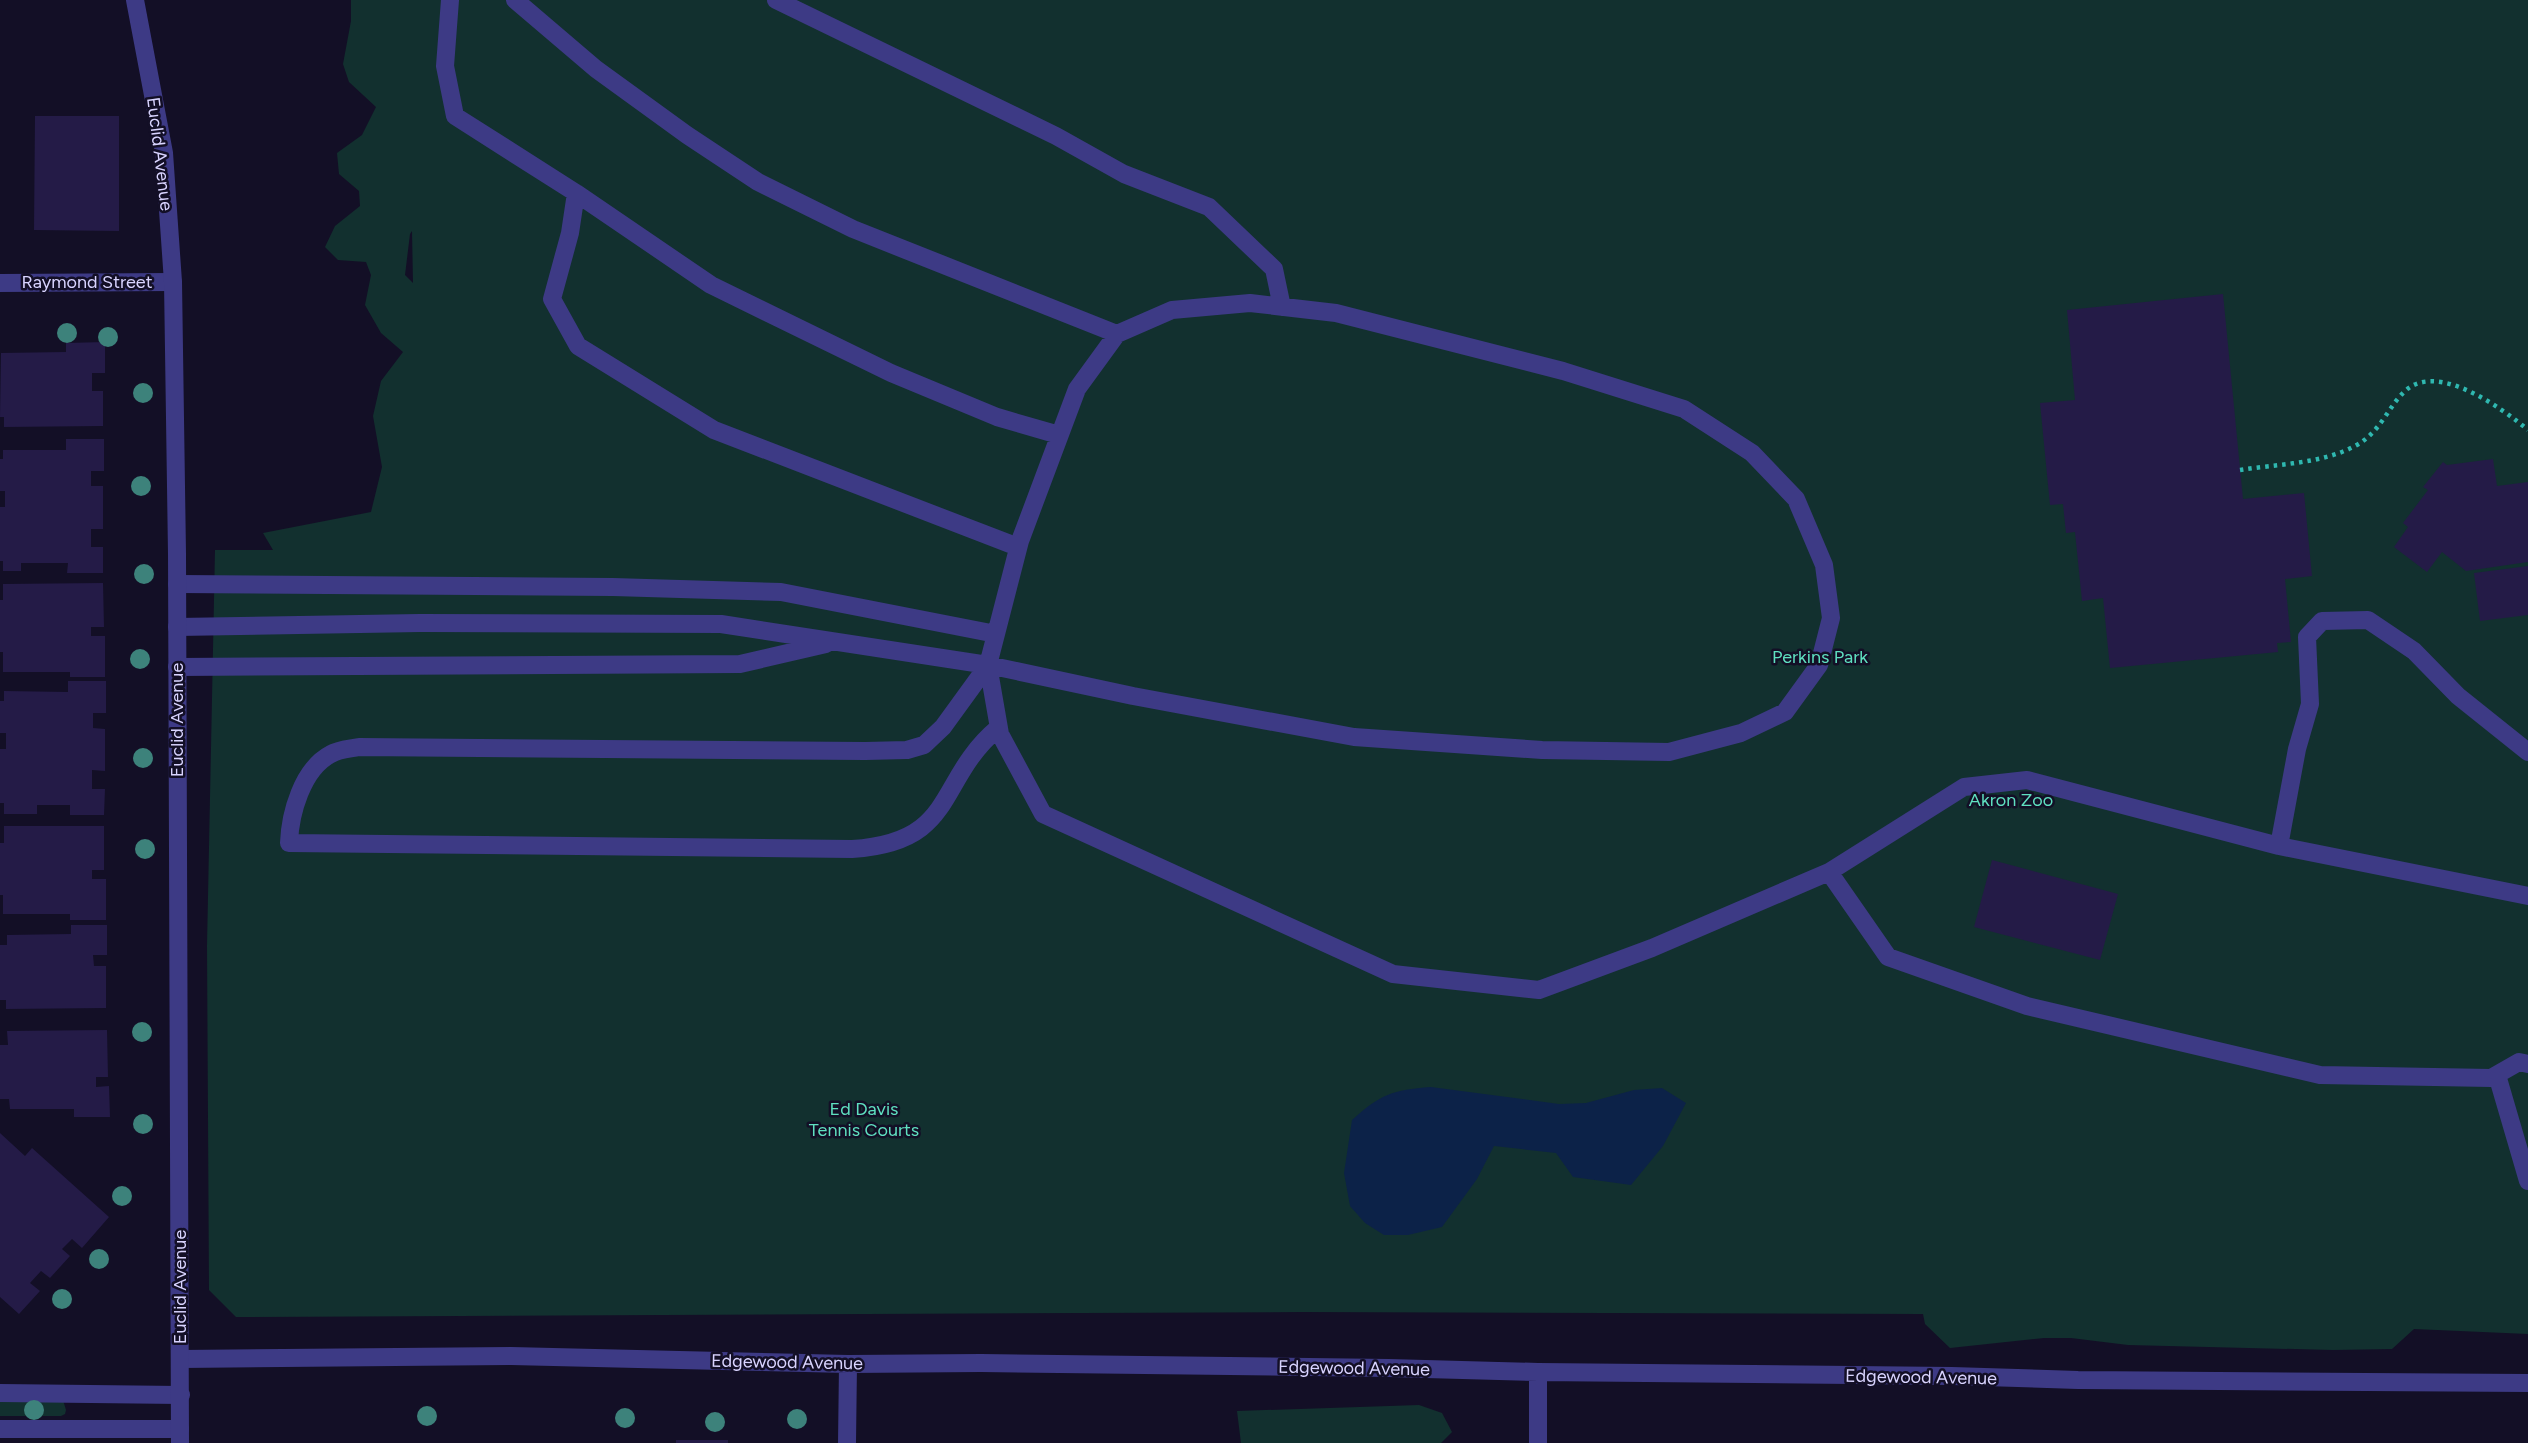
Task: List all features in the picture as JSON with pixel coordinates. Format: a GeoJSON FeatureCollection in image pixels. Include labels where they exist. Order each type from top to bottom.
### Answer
{"type":"FeatureCollection","features":[{"type":"Feature","properties":{"kind":"street","name":"Euclid Avenue"},"geometry":{"type":"LineString","coordinates":[[135,0],[164,153],[173,282],[177,584],[180,1436]]}},
{"type":"Feature","properties":{"kind":"street"},"geometry":{"type":"LineString","coordinates":[[450,0],[445,66],[455,116],[576,193],[711,285],[891,373],[997,417],[1059,435]]}},
{"type":"Feature","properties":{"kind":"street"},"geometry":{"type":"LineString","coordinates":[[515,0],[596,69],[758,182],[853,229],[1116,334]]}},
{"type":"Feature","properties":{"kind":"street"},"geometry":{"type":"LineString","coordinates":[[776,0],[1056,136],[1124,174],[1209,207],[1274,268],[1282,307]]}},
{"type":"Feature","properties":{"kind":"street"},"geometry":{"type":"LineString","coordinates":[[576,193],[570,233],[552,299],[578,346],[714,430],[1018,547]]}},
{"type":"Feature","properties":{"kind":"street","name":"Raymond Street"},"geometry":{"type":"LineString","coordinates":[[0,283],[173,282]]}},
{"type":"Feature","properties":{"kind":"street"},"geometry":{"type":"LineString","coordinates":[[177,627],[420,623],[722,624],[988,665],[1133,696],[1354,737],[1542,751],[1670,751],[1741,733],[1785,712],[1819,665],[1831,618],[1824,565],[1796,499],[1752,453],[1684,409],[1563,371],[1336,313],[1250,303],[1172,310],[1116,334],[1077,389],[1018,547],[988,665],[943,727],[924,745],[907,751],[359,747],[329,755],[307,780],[289,821],[289,843],[852,849],[888,845],[904,841],[931,820],[981,742],[998,728]]}},
{"type":"Feature","properties":{"kind":"street"},"geometry":{"type":"LineString","coordinates":[[177,584],[613,587],[781,592],[996,634]]}},
{"type":"Feature","properties":{"kind":"street"},"geometry":{"type":"LineString","coordinates":[[2280,846],[2297,749],[2310,704],[2307,637],[2322,621],[2368,620],[2414,651],[2458,696],[2528,752]]}},
{"type":"Feature","properties":{"kind":"street"},"geometry":{"type":"LineString","coordinates":[[177,667],[740,664],[837,641]]}},
{"type":"Feature","properties":{"kind":"street"},"geometry":{"type":"LineString","coordinates":[[988,665],[1000,734],[1043,814],[1393,974],[1539,990],[1652,948],[1829,872],[1964,787],[2027,780],[2280,846],[2528,895]]}},
{"type":"Feature","properties":{"kind":"street"},"geometry":{"type":"LineString","coordinates":[[1829,872],[1888,957],[2027,1006],[2320,1075],[2491,1078],[2519,1062],[2528,1064]]}},
{"type":"Feature","properties":{"kind":"street"},"geometry":{"type":"LineString","coordinates":[[2497,1075],[2528,1181]]}},
{"type":"Feature","properties":{"kind":"street","name":"Edgewood Avenue"},"geometry":{"type":"LineString","coordinates":[[181,1359],[510,1356],[848,1364],[981,1363],[2078,1380],[2528,1383]]}},
{"type":"Feature","properties":{"kind":"street"},"geometry":{"type":"LineString","coordinates":[[847,1443],[848,1364]]}},
{"type":"Feature","properties":{"kind":"street"},"geometry":{"type":"LineString","coordinates":[[1538,1372],[1538,1443]]}},
{"type":"Feature","properties":{"kind":"street"},"geometry":{"type":"LineString","coordinates":[[0,1393],[181,1395]]}},
{"type":"Feature","properties":{"kind":"street"},"geometry":{"type":"LineString","coordinates":[[0,1429],[180,1436]]}},
{"type":"Feature","properties":{"kind":"path"},"geometry":{"type":"LineString","coordinates":[[2240,470],[2326,457],[2357,445],[2384,421],[2404,392],[2418,381],[2441,381],[2472,392],[2528,430]]}},
{"type":"Feature","properties":{"kind":"green space","name":"Akron Zoo"},"geometry":{"type":"Polygon","coordinates":[[[351,0],[2528,0],[2528,1334],[2414,1329],[2392,1349],[2128,1345],[2071,1338],[2044,1338],[1950,1348],[1925,1324],[1923,1314],[1302,1312],[236,1317],[209,1290],[207,946],[215,550],[273,550],[263,533],[371,512],[382,467],[373,416],[381,381],[403,352],[381,333],[365,305],[371,275],[366,262],[338,260],[325,247],[335,226],[360,206],[359,191],[339,174],[337,153],[362,135],[376,107],[349,82],[343,64],[351,21],[351,0]],[[412,231],[405,275],[413,283],[412,231]]]}},
{"type":"Feature","properties":{"kind":"green space"},"geometry":{"type":"Polygon","coordinates":[[[0,1400],[63,1400],[66,1410],[61,1416],[0,1416],[0,1400]]]}},
{"type":"Feature","properties":{"kind":"green space"},"geometry":{"type":"Polygon","coordinates":[[[1419,1405],[1442,1413],[1452,1432],[1441,1443],[1241,1443],[1237,1411],[1419,1405]]]}},
{"type":"Feature","properties":{"kind":"water"},"geometry":{"type":"Polygon","coordinates":[[[1431,1087],[1559,1104],[1586,1103],[1634,1090],[1662,1088],[1686,1103],[1663,1146],[1631,1185],[1573,1177],[1556,1153],[1494,1146],[1477,1179],[1442,1227],[1408,1235],[1384,1235],[1365,1223],[1350,1206],[1344,1173],[1352,1120],[1371,1104],[1388,1095],[1431,1087]]]}},
{"type":"Feature","properties":{"kind":"building"},"geometry":{"type":"Polygon","coordinates":[[[35,116],[119,116],[119,231],[34,230],[35,116]]]}},
{"type":"Feature","properties":{"kind":"building"},"geometry":{"type":"Polygon","coordinates":[[[2223,294],[2243,499],[2304,493],[2312,576],[2285,579],[2291,642],[2277,643],[2278,652],[2110,668],[2103,598],[2082,601],[2075,532],[2066,533],[2063,504],[2050,505],[2040,403],[2075,400],[2067,310],[2223,294]]]}},
{"type":"Feature","properties":{"kind":"building"},"geometry":{"type":"Polygon","coordinates":[[[105,342],[105,373],[92,373],[92,391],[103,391],[103,426],[4,427],[4,417],[0,417],[1,353],[66,352],[66,343],[105,342]]]}},
{"type":"Feature","properties":{"kind":"building"},"geometry":{"type":"Polygon","coordinates":[[[66,439],[104,439],[104,471],[91,471],[91,486],[103,486],[103,529],[91,529],[91,547],[103,547],[103,573],[67,573],[68,563],[21,563],[21,571],[3,571],[3,561],[0,561],[0,507],[5,507],[5,491],[0,491],[0,459],[3,459],[3,450],[66,450],[66,439]]]}},
{"type":"Feature","properties":{"kind":"building"},"geometry":{"type":"Polygon","coordinates":[[[2493,459],[2497,486],[2528,482],[2528,562],[2466,571],[2442,552],[2427,572],[2394,547],[2408,527],[2403,523],[2428,490],[2423,487],[2443,462],[2447,465],[2493,459]]]}},
{"type":"Feature","properties":{"kind":"building"},"geometry":{"type":"Polygon","coordinates":[[[2528,566],[2528,615],[2480,621],[2474,573],[2528,566]]]}},
{"type":"Feature","properties":{"kind":"building"},"geometry":{"type":"Polygon","coordinates":[[[103,583],[104,627],[91,627],[91,636],[105,636],[105,677],[70,677],[70,672],[3,672],[3,652],[0,652],[0,600],[3,600],[3,584],[103,583]]]}},
{"type":"Feature","properties":{"kind":"building"},"geometry":{"type":"Polygon","coordinates":[[[68,681],[106,681],[106,713],[93,713],[93,728],[105,729],[105,771],[92,770],[92,789],[105,789],[104,815],[70,815],[70,805],[37,805],[37,814],[4,814],[4,803],[0,803],[0,749],[6,749],[6,733],[0,733],[0,701],[4,701],[4,691],[68,692],[68,681]]]}},
{"type":"Feature","properties":{"kind":"building"},"geometry":{"type":"Polygon","coordinates":[[[4,826],[104,826],[104,870],[92,870],[92,879],[106,879],[106,920],[70,920],[70,914],[3,914],[3,895],[0,895],[0,843],[4,843],[4,826]]]}},
{"type":"Feature","properties":{"kind":"building"},"geometry":{"type":"Polygon","coordinates":[[[1992,860],[2118,894],[2100,960],[1974,927],[1992,860]]]}},
{"type":"Feature","properties":{"kind":"building"},"geometry":{"type":"Polygon","coordinates":[[[71,925],[107,925],[107,955],[93,955],[94,966],[106,966],[106,1008],[6,1009],[6,1000],[0,1000],[0,945],[7,945],[7,935],[71,934],[71,925]]]}},
{"type":"Feature","properties":{"kind":"building"},"geometry":{"type":"Polygon","coordinates":[[[107,1030],[108,1077],[96,1077],[96,1087],[109,1086],[110,1117],[74,1117],[74,1109],[10,1109],[9,1099],[0,1099],[0,1045],[8,1045],[7,1031],[107,1030]]]}},
{"type":"Feature","properties":{"kind":"building"},"geometry":{"type":"Polygon","coordinates":[[[0,1133],[25,1156],[32,1148],[109,1217],[82,1248],[72,1239],[62,1249],[70,1256],[50,1278],[41,1271],[30,1283],[40,1291],[19,1314],[0,1297],[0,1133]]]}},
{"type":"Feature","properties":{"kind":"building"},"geometry":{"type":"Polygon","coordinates":[[[676,1440],[728,1440],[728,1443],[676,1443],[676,1440]]]}},
{"type":"Feature","properties":{"kind":"park label","name":"Perkins Park"},"geometry":{"type":"Point","coordinates":[1820,657]}},
{"type":"Feature","properties":{"kind":"park label","name":"Ed Davis Tennis Courts"},"geometry":{"type":"Point","coordinates":[864,1119]}}]}
